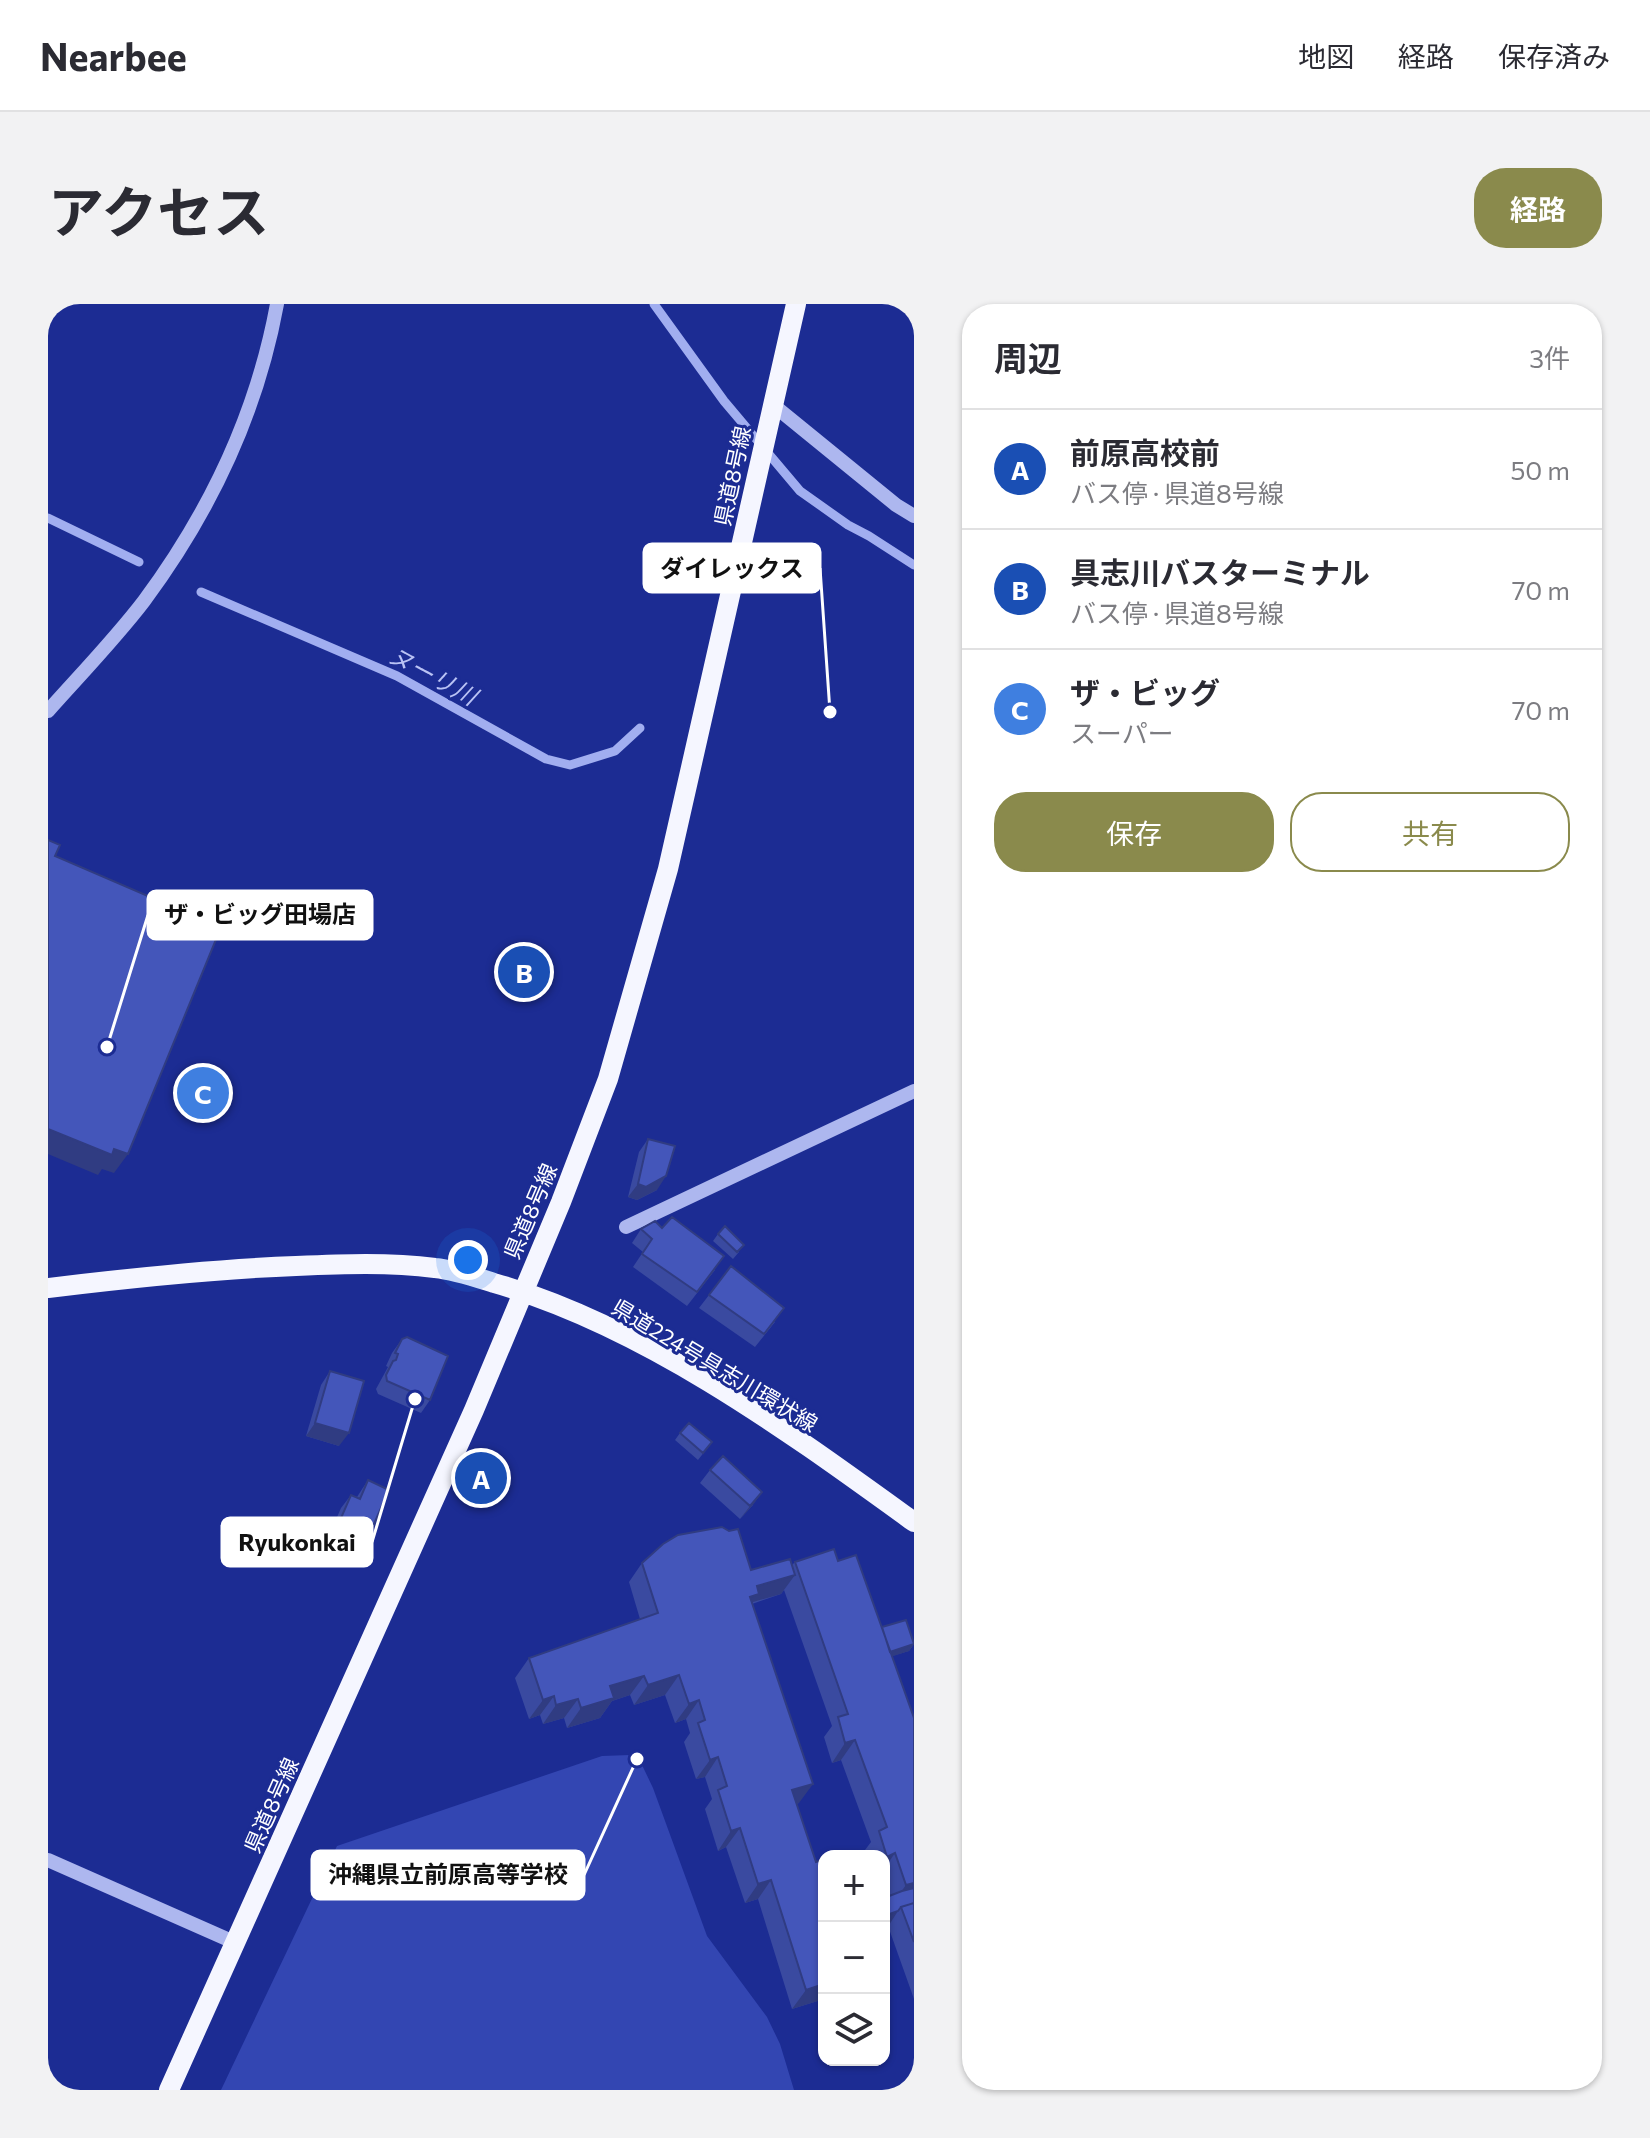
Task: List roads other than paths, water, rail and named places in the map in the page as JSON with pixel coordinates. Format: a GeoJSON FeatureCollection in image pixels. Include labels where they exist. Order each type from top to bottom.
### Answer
{"type":"FeatureCollection","features":[{"type":"Feature","properties":{"kind":"main road","name":"県道8号線"},"geometry":{"type":"LineString","coordinates":[[169,2090],[468,1424],[578,1160],[612,1064],[668,869],[796,304]]}},
{"type":"Feature","properties":{"kind":"main road","name":"県道224号具志川環状線"},"geometry":{"type":"LineString","coordinates":[[48,1288],[219,1270],[355,1263],[439,1268],[523,1291],[617,1330],[802,1443],[914,1522]]}},
{"type":"Feature","properties":{"kind":"street"},"geometry":{"type":"LineString","coordinates":[[48,711],[142,604],[207,505],[235,446],[256,390],[277,304]]}},
{"type":"Feature","properties":{"kind":"street"},"geometry":{"type":"LineString","coordinates":[[772,408],[914,516]]}},
{"type":"Feature","properties":{"kind":"street"},"geometry":{"type":"LineString","coordinates":[[626,1227],[914,1091]]}},
{"type":"Feature","properties":{"kind":"street"},"geometry":{"type":"LineString","coordinates":[[51,1867],[236,1943]]}},
{"type":"Feature","properties":{"kind":"waterway"},"geometry":{"type":"LineString","coordinates":[[654,304],[724,401],[800,491],[914,565]]}},
{"type":"Feature","properties":{"kind":"waterway","name":"ヌーリ川"},"geometry":{"type":"LineString","coordinates":[[48,518],[139,562]]}},
{"type":"Feature","properties":{"kind":"waterway","name":"ヌーリ川"},"geometry":{"type":"LineString","coordinates":[[201,592],[397,676],[546,759],[570,765],[615,751],[640,728]]}},
{"type":"Feature","properties":{"kind":"place","name":"ダイレックス"},"geometry":{"type":"Point","coordinates":[830,712]}},
{"type":"Feature","properties":{"kind":"place","name":"具志川バスターミナル"},"geometry":{"type":"Point","coordinates":[524,972]}},
{"type":"Feature","properties":{"kind":"place","name":"ザ・ビッグ田場店"},"geometry":{"type":"Point","coordinates":[107,1047]}},
{"type":"Feature","properties":{"kind":"place","name":"ザ・ビッグ"},"geometry":{"type":"Point","coordinates":[203,1093]}},
{"type":"Feature","properties":{"kind":"place","name":"Ryukonkai"},"geometry":{"type":"Point","coordinates":[415,1399]}},
{"type":"Feature","properties":{"kind":"place","name":"前原高校前"},"geometry":{"type":"Point","coordinates":[481,1478]}},
{"type":"Feature","properties":{"kind":"place","name":"沖縄県立前原高等学校"},"geometry":{"type":"Point","coordinates":[637,1759]}}]}
